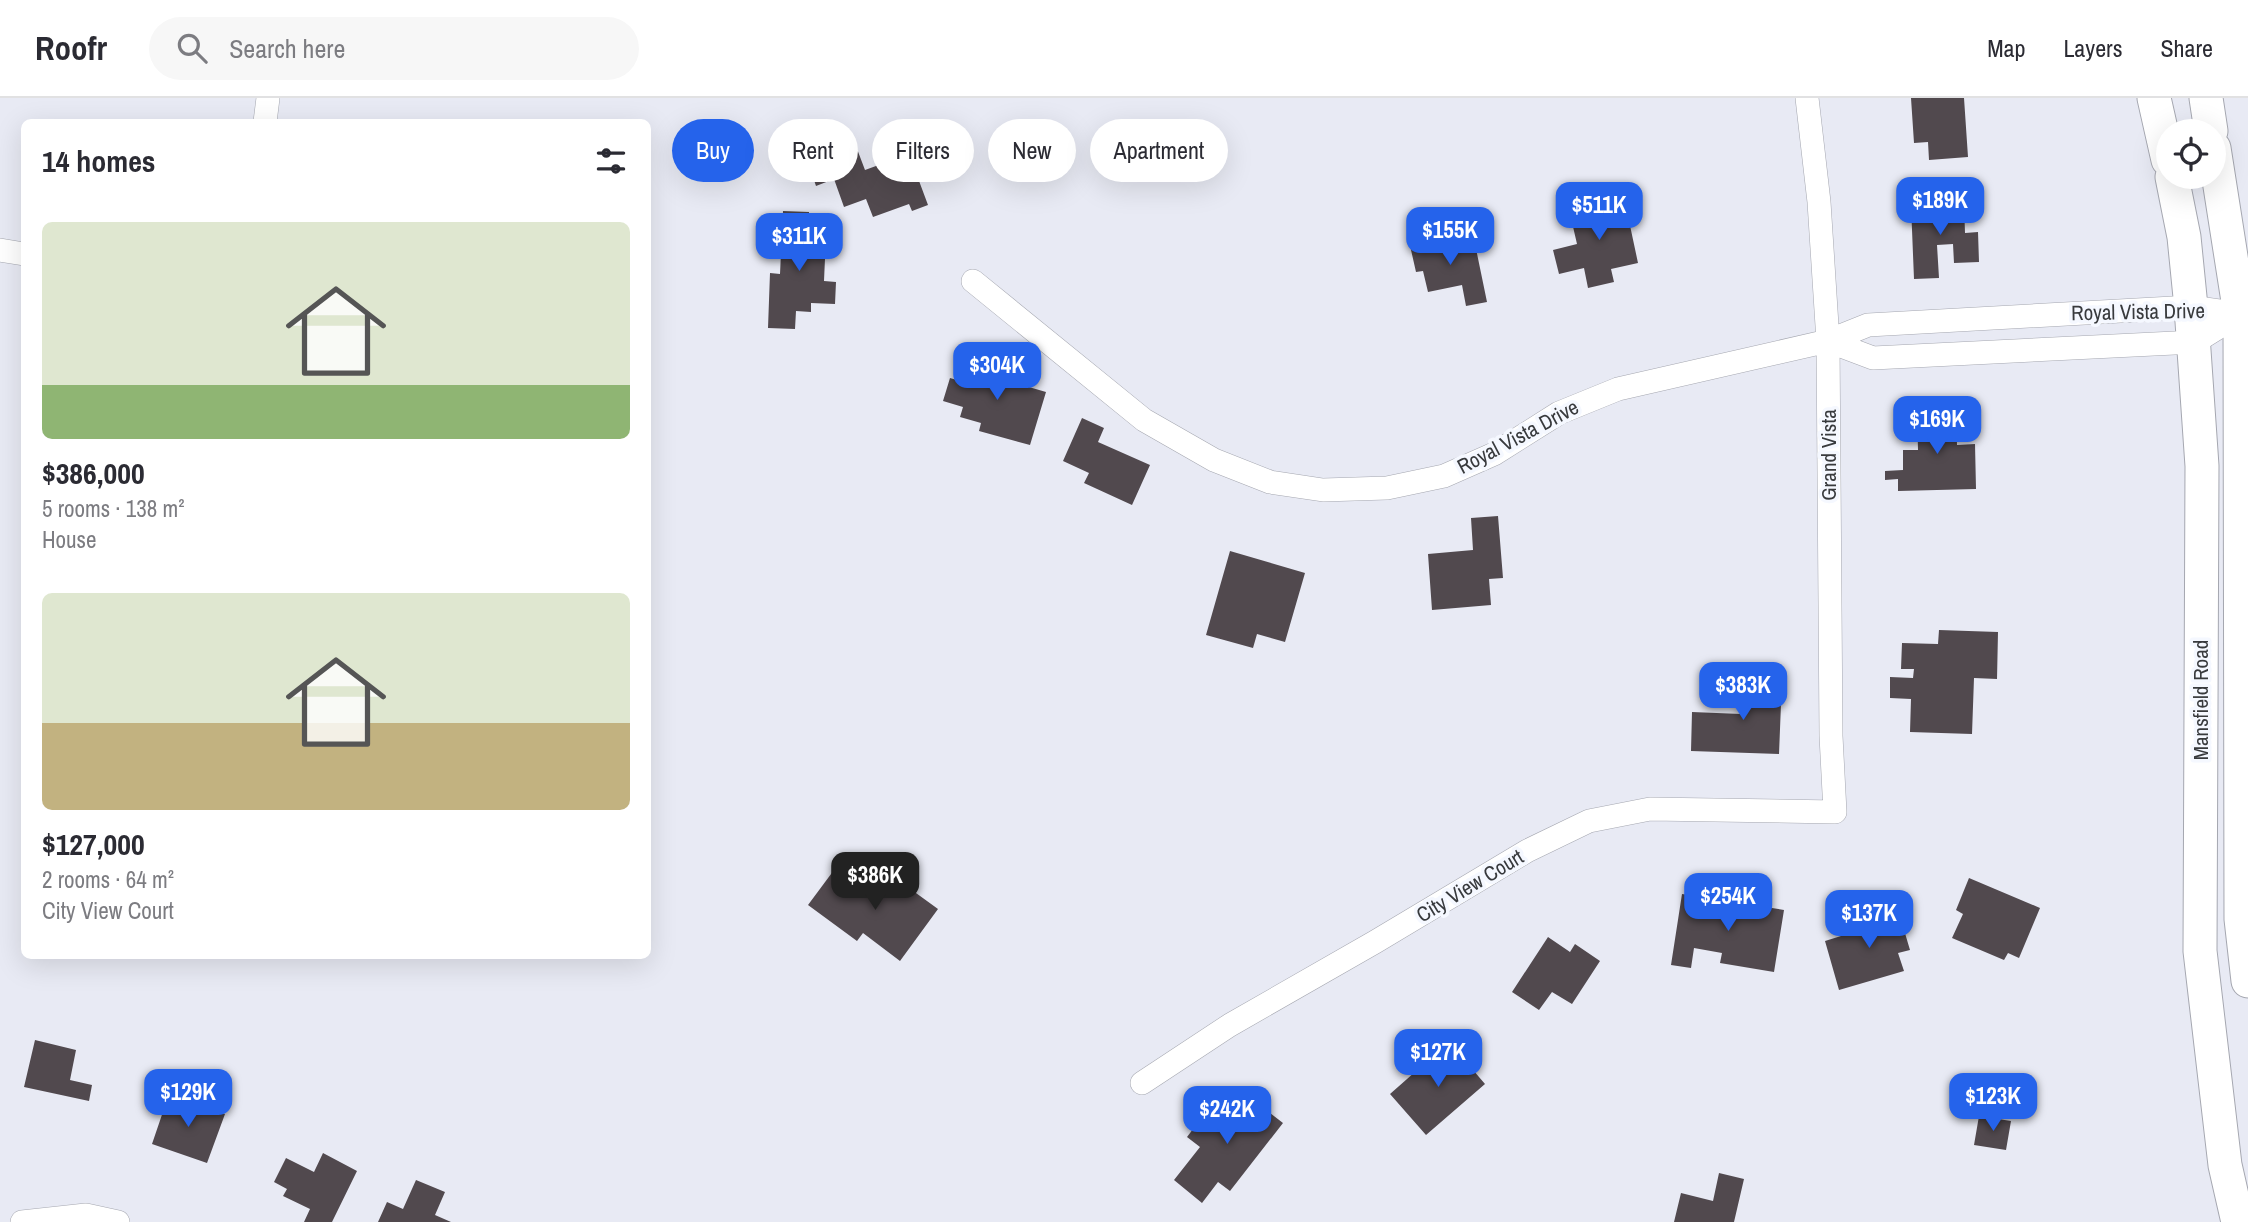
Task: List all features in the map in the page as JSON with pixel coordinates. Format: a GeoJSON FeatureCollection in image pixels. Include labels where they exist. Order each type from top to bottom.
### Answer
{"type":"FeatureCollection","features":[{"type":"Feature","properties":{"kind":"main road"},"geometry":{"type":"LineString","coordinates":[[2154,98],[2159,119]]}},
{"type":"Feature","properties":{"kind":"main road"},"geometry":{"type":"LineString","coordinates":[[2206,98],[2209,119]]}},
{"type":"Feature","properties":{"kind":"main road","name":"Mansfield Road"},"geometry":{"type":"LineString","coordinates":[[2174,189],[2183,237],[2195,342],[2202,466],[2200,951],[2225,1165],[2238,1222]]}},
{"type":"Feature","properties":{"kind":"main road","name":"Mansfield Road"},"geometry":{"type":"LineString","coordinates":[[2220,189],[2240,314],[2241,919],[2248,981]]}},
{"type":"Feature","properties":{"kind":"street"},"geometry":{"type":"LineString","coordinates":[[265,119],[268,98]]}},
{"type":"Feature","properties":{"kind":"street","name":"Grand Vista"},"geometry":{"type":"LineString","coordinates":[[1807,98],[1819,202],[1828,341],[1830,736],[1835,812]]}},
{"type":"Feature","properties":{"kind":"street"},"geometry":{"type":"LineString","coordinates":[[0,250],[21,254]]}},
{"type":"Feature","properties":{"kind":"street","name":"Royal Vista Drive"},"geometry":{"type":"LineString","coordinates":[[973,281],[1144,420],[1214,460],[1270,482],[1323,490],[1387,488],[1444,476],[1494,454],[1559,413],[1618,389],[1828,341],[1868,325],[2191,307],[2240,314]]}},
{"type":"Feature","properties":{"kind":"street","name":"Royal Vista Drive"},"geometry":{"type":"LineString","coordinates":[[1828,341],[1873,358],[2195,342],[2240,314]]}},
{"type":"Feature","properties":{"kind":"street"},"geometry":{"type":"LineString","coordinates":[[1982,319],[1985,352]]}},
{"type":"Feature","properties":{"kind":"street","name":"City View Court"},"geometry":{"type":"LineString","coordinates":[[1142,1083],[1230,1025],[1527,851],[1589,821],[1650,809],[1835,812]]}},
{"type":"Feature","properties":{"kind":"street"},"geometry":{"type":"LineString","coordinates":[[22,1222],[86,1215],[118,1222]]}},
{"type":"Feature","properties":{"kind":"building"},"geometry":{"type":"Polygon","coordinates":[[[1911,98],[1964,98],[1968,157],[1929,160],[1928,142],[1914,143],[1911,98]]]}},
{"type":"Feature","properties":{"kind":"building"},"geometry":{"type":"Polygon","coordinates":[[[858,152],[865,170],[872,167],[872,182],[919,182],[928,205],[912,211],[909,204],[873,217],[866,199],[844,207],[835,182],[858,182],[858,152]]]}},
{"type":"Feature","properties":{"kind":"building"},"geometry":{"type":"Polygon","coordinates":[[[1612,187],[1619,219],[1628,216],[1638,263],[1611,269],[1614,282],[1588,288],[1584,268],[1559,274],[1553,250],[1577,244],[1571,218],[1596,213],[1591,191],[1612,187]]]}},
{"type":"Feature","properties":{"kind":"building"},"geometry":{"type":"Polygon","coordinates":[[[1964,203],[1965,233],[1978,232],[1979,262],[1954,263],[1953,244],[1937,245],[1939,278],[1914,279],[1911,205],[1964,203]]]}},
{"type":"Feature","properties":{"kind":"building"},"geometry":{"type":"Polygon","coordinates":[[[783,211],[809,212],[808,235],[826,236],[824,281],[836,282],[835,304],[811,303],[811,312],[796,311],[795,329],[768,328],[770,273],[780,274],[783,211]]]}},
{"type":"Feature","properties":{"kind":"building"},"geometry":{"type":"Polygon","coordinates":[[[1432,236],[1434,247],[1474,239],[1487,302],[1466,306],[1462,285],[1428,292],[1423,271],[1416,272],[1409,241],[1432,236]]]}},
{"type":"Feature","properties":{"kind":"building"},"geometry":{"type":"Polygon","coordinates":[[[975,352],[1000,359],[995,377],[1046,392],[1030,445],[979,431],[981,423],[960,417],[963,407],[943,401],[950,378],[967,383],[975,352]]]}},
{"type":"Feature","properties":{"kind":"building"},"geometry":{"type":"Polygon","coordinates":[[[1956,407],[1957,445],[1975,444],[1976,489],[1898,491],[1898,479],[1885,480],[1885,471],[1903,470],[1903,450],[1918,450],[1917,408],[1956,407]]]}},
{"type":"Feature","properties":{"kind":"building"},"geometry":{"type":"Polygon","coordinates":[[[1082,418],[1104,428],[1098,442],[1150,465],[1132,505],[1084,483],[1089,473],[1063,461],[1082,418]]]}},
{"type":"Feature","properties":{"kind":"building"},"geometry":{"type":"Polygon","coordinates":[[[1498,516],[1503,578],[1489,579],[1491,605],[1432,610],[1428,554],[1473,550],[1471,518],[1498,516]]]}},
{"type":"Feature","properties":{"kind":"building"},"geometry":{"type":"Polygon","coordinates":[[[1230,551],[1305,573],[1285,642],[1257,634],[1253,648],[1206,635],[1230,551]]]}},
{"type":"Feature","properties":{"kind":"building"},"geometry":{"type":"Polygon","coordinates":[[[1939,630],[1998,632],[1997,679],[1974,678],[1972,734],[1910,732],[1911,699],[1890,698],[1890,677],[1913,678],[1914,669],[1901,669],[1902,643],[1938,644],[1939,630]]]}},
{"type":"Feature","properties":{"kind":"building"},"geometry":{"type":"Polygon","coordinates":[[[1742,678],[1782,679],[1779,754],[1691,751],[1692,712],[1741,714],[1742,678]]]}},
{"type":"Feature","properties":{"kind":"building"},"geometry":{"type":"Polygon","coordinates":[[[834,870],[869,896],[887,872],[938,909],[900,961],[863,933],[857,941],[808,905],[834,870]]]}},
{"type":"Feature","properties":{"kind":"building"},"geometry":{"type":"Polygon","coordinates":[[[1969,878],[2040,908],[2019,958],[2008,953],[2004,960],[1952,938],[1963,914],[1956,910],[1969,878]]]}},
{"type":"Feature","properties":{"kind":"building"},"geometry":{"type":"Polygon","coordinates":[[[1682,894],[1784,910],[1774,972],[1720,963],[1722,953],[1694,948],[1691,968],[1671,965],[1682,894]]]}},
{"type":"Feature","properties":{"kind":"building"},"geometry":{"type":"Polygon","coordinates":[[[1896,903],[1910,950],[1898,953],[1904,971],[1839,990],[1825,941],[1857,931],[1855,924],[1886,915],[1884,906],[1896,903]]]}},
{"type":"Feature","properties":{"kind":"building"},"geometry":{"type":"Polygon","coordinates":[[[1548,937],[1570,952],[1575,944],[1600,961],[1572,1004],[1552,992],[1539,1010],[1512,992],[1548,937]]]}},
{"type":"Feature","properties":{"kind":"building"},"geometry":{"type":"Polygon","coordinates":[[[35,1040],[76,1050],[70,1080],[92,1085],[89,1101],[24,1087],[35,1040]]]}},
{"type":"Feature","properties":{"kind":"building"},"geometry":{"type":"Polygon","coordinates":[[[1449,1042],[1485,1084],[1426,1135],[1390,1094],[1449,1042]]]}},
{"type":"Feature","properties":{"kind":"building"},"geometry":{"type":"Polygon","coordinates":[[[1240,1090],[1283,1123],[1230,1191],[1218,1182],[1202,1203],[1174,1180],[1200,1147],[1187,1137],[1203,1116],[1213,1124],[1240,1090]]]}},
{"type":"Feature","properties":{"kind":"building"},"geometry":{"type":"Polygon","coordinates":[[[169,1094],[225,1114],[207,1163],[152,1144],[169,1094]]]}},
{"type":"Feature","properties":{"kind":"building"},"geometry":{"type":"Polygon","coordinates":[[[1979,1116],[2011,1121],[2006,1150],[1974,1145],[1979,1116]]]}},
{"type":"Feature","properties":{"kind":"building"},"geometry":{"type":"Polygon","coordinates":[[[323,1153],[357,1171],[332,1222],[304,1222],[310,1209],[283,1196],[287,1189],[274,1182],[286,1158],[314,1172],[323,1153]]]}},
{"type":"Feature","properties":{"kind":"building"},"geometry":{"type":"Polygon","coordinates":[[[1719,1173],[1744,1179],[1734,1222],[1674,1222],[1681,1193],[1713,1201],[1719,1173]]]}},
{"type":"Feature","properties":{"kind":"building"},"geometry":{"type":"Polygon","coordinates":[[[416,1180],[445,1192],[435,1215],[451,1222],[378,1222],[387,1202],[403,1209],[416,1180]]]}}]}
